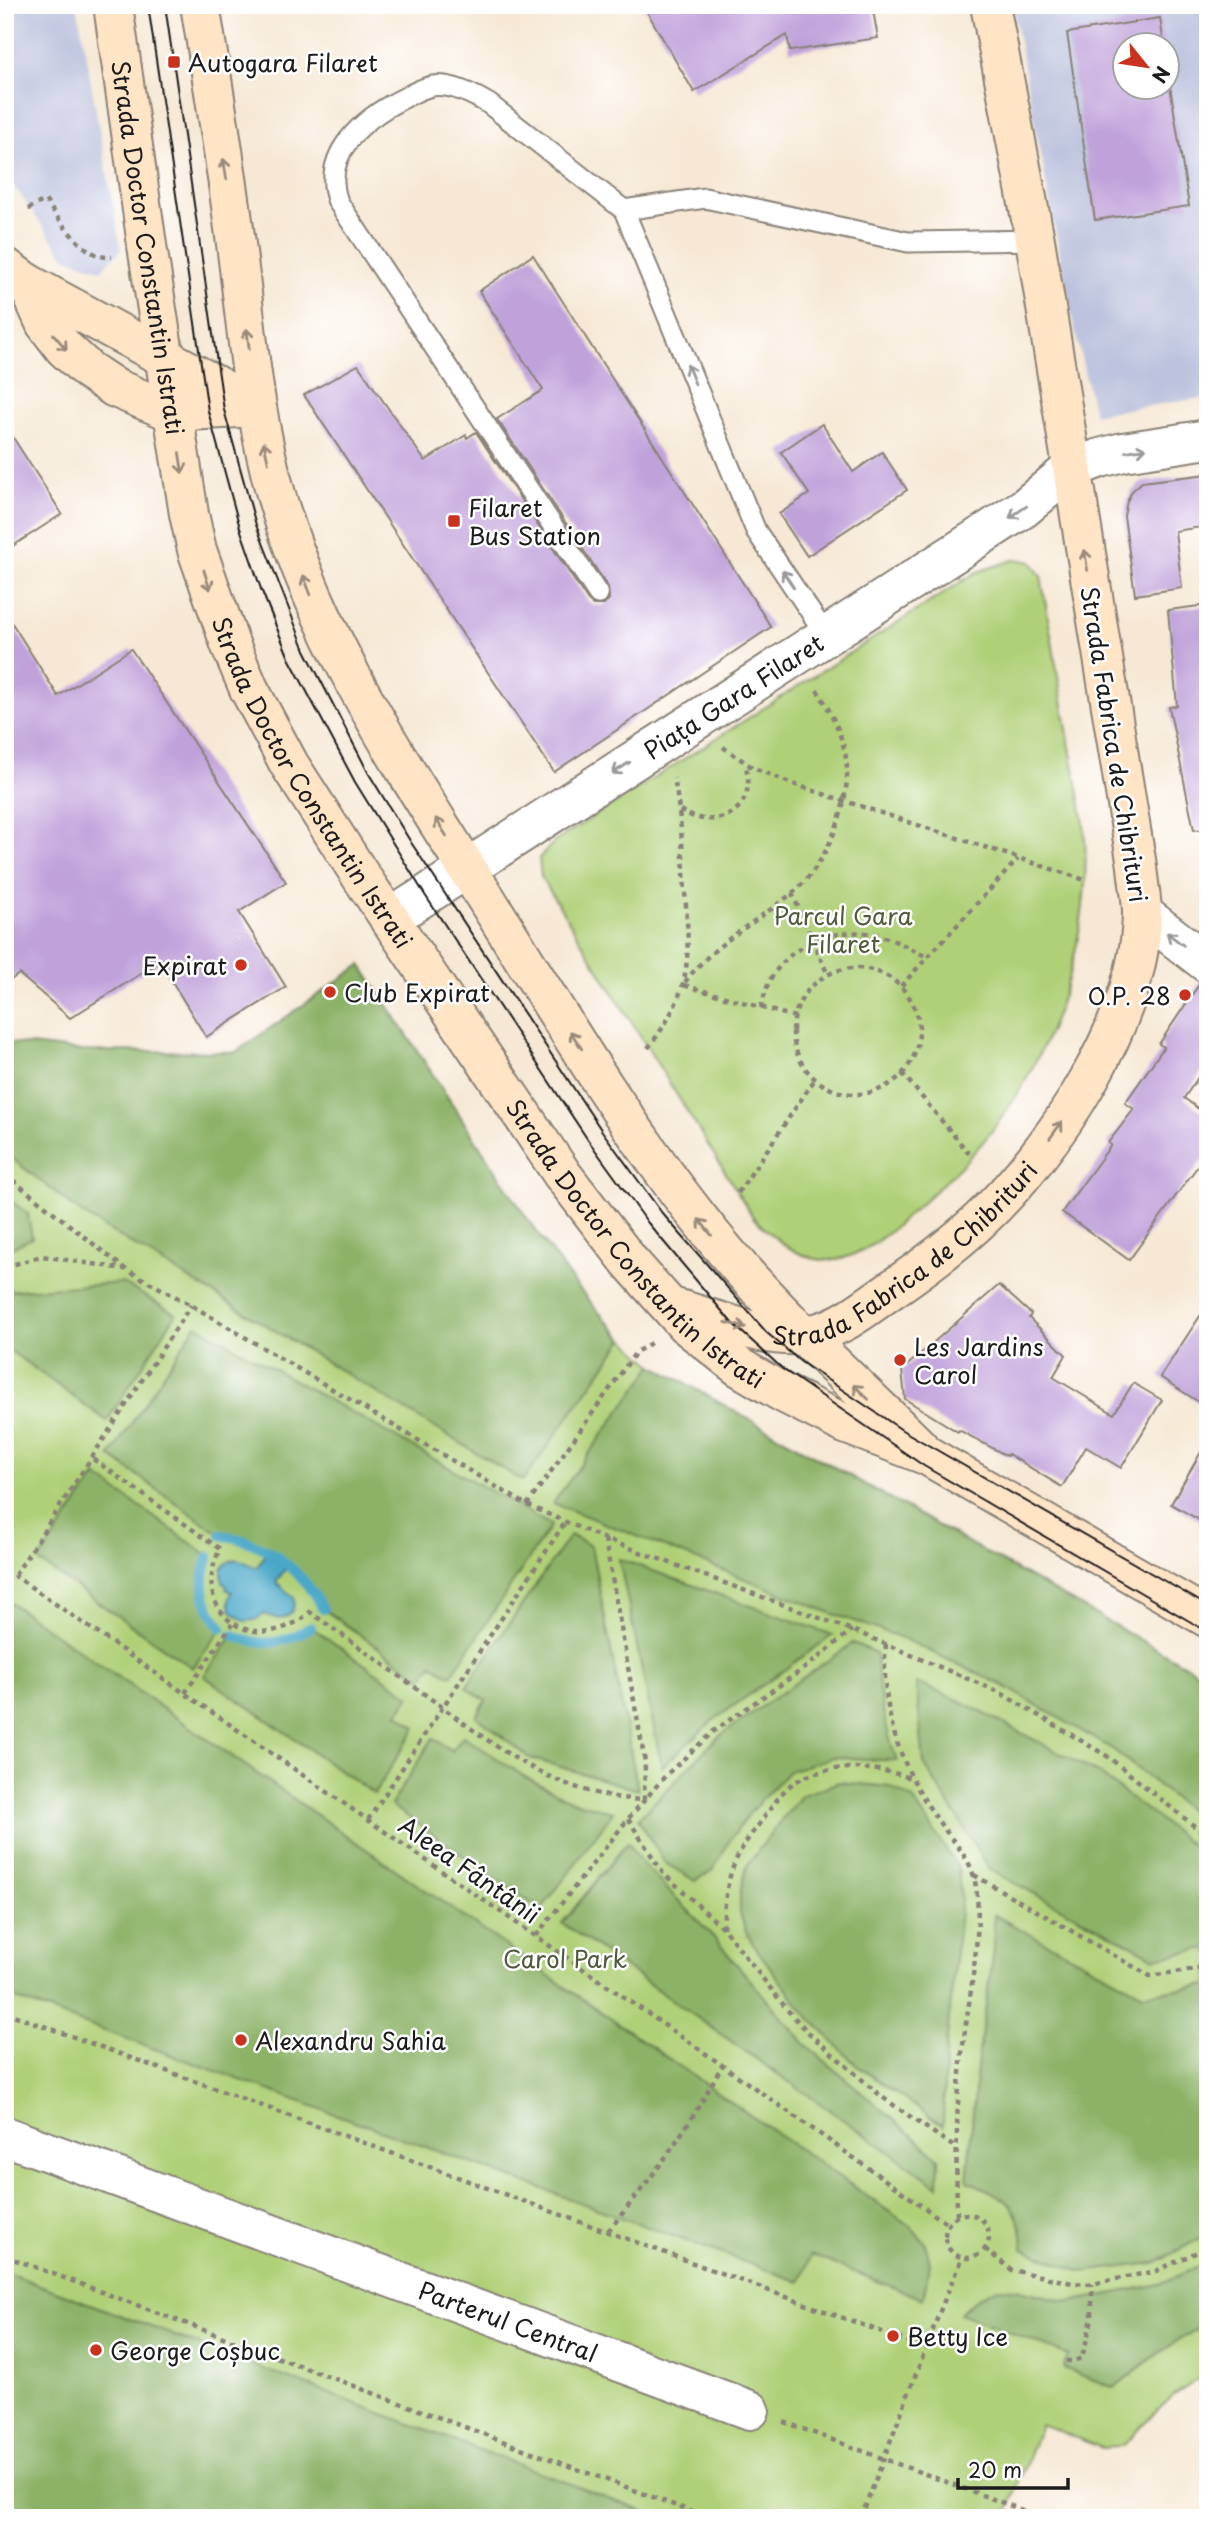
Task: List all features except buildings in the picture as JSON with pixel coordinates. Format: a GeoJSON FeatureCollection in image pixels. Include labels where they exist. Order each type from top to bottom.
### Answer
{"type":"FeatureCollection","features":[{"type":"Feature","properties":{"kind":"main road","name":"Strada Doctor Constantin Istrati"},"geometry":{"type":"LineString","coordinates":[[113,5],[172,412],[197,550],[211,593],[249,689],[289,764],[389,919],[562,1174],[629,1261],[678,1315],[739,1367],[783,1393],[856,1429],[928,1456],[1208,1618]]}},
{"type":"Feature","properties":{"kind":"main road","name":"Strada Doctor Constantin Istrati"},"geometry":{"type":"LineString","coordinates":[[200,5],[235,237],[256,407],[277,497],[295,554],[313,600],[358,691],[466,868],[598,1075],[700,1221],[746,1276],[803,1335],[928,1456]]}},
{"type":"Feature","properties":{"kind":"main road","name":"Strada Fabrica de Chibrituri"},"geometry":{"type":"LineString","coordinates":[[678,1315],[767,1333],[803,1335],[825,1330],[844,1320],[918,1271],[979,1221],[1029,1167],[1094,1071],[1117,1023],[1133,977],[1142,914],[1137,866],[1035,240],[990,5]]}},
{"type":"Feature","properties":{"kind":"main road"},"geometry":{"type":"LineString","coordinates":[[16,275],[256,407]]}},
{"type":"Feature","properties":{"kind":"main road"},"geometry":{"type":"LineString","coordinates":[[16,275],[45,323],[64,348],[88,370],[115,388],[172,412],[256,407]]}},
{"type":"Feature","properties":{"kind":"street"},"geometry":{"type":"LineString","coordinates":[[1071,469],[1123,452],[1208,439]]}},
{"type":"Feature","properties":{"kind":"street","name":"Piața Gara Filaret"},"geometry":{"type":"LineString","coordinates":[[389,919],[1024,508],[1071,469]]}},
{"type":"Feature","properties":{"kind":"street"},"geometry":{"type":"LineString","coordinates":[[1142,914],[1208,964]]}},
{"type":"Feature","properties":{"kind":"street","name":"Parterul Central"},"geometry":{"type":"LineString","coordinates":[[5,2136],[750,2410]]}},
{"type":"Feature","properties":{"kind":"lane"},"geometry":{"type":"LineString","coordinates":[[597,594],[338,202],[332,188],[332,180],[347,142],[358,127],[390,105],[425,89],[439,86],[467,93],[489,104],[624,210],[756,531],[826,635]]}},
{"type":"Feature","properties":{"kind":"lane"},"geometry":{"type":"LineString","coordinates":[[624,210],[705,198],[908,242],[1035,240]]}},
{"type":"Feature","properties":{"kind":"path"},"geometry":{"type":"LineString","coordinates":[[28,209],[45,200],[73,238],[96,254],[107,258],[148,252]]}},
{"type":"Feature","properties":{"kind":"path"},"geometry":{"type":"LineString","coordinates":[[648,1048],[663,1029],[683,985],[701,962],[792,893],[815,869],[834,834],[847,770],[841,737],[827,706],[810,679]]}},
{"type":"Feature","properties":{"kind":"path"},"geometry":{"type":"LineString","coordinates":[[715,739],[745,763],[787,782],[1086,880]]}},
{"type":"Feature","properties":{"kind":"path"},"geometry":{"type":"LineString","coordinates":[[680,810],[687,815],[709,820],[724,818],[737,811],[745,798],[748,783],[745,763]]}},
{"type":"Feature","properties":{"kind":"path"},"geometry":{"type":"LineString","coordinates":[[672,766],[680,810],[688,929],[683,985]]}},
{"type":"Feature","properties":{"kind":"path"},"geometry":{"type":"LineString","coordinates":[[901,986],[1018,859]]}},
{"type":"Feature","properties":{"kind":"path"},"geometry":{"type":"LineString","coordinates":[[792,893],[828,975]]}},
{"type":"Feature","properties":{"kind":"path"},"geometry":{"type":"LineString","coordinates":[[761,1008],[772,975],[787,959],[813,941],[835,934],[870,934],[908,947],[927,957]]}},
{"type":"Feature","properties":{"kind":"path"},"geometry":{"type":"LineString","coordinates":[[862,968],[886,975],[901,986],[915,1009],[919,1031],[915,1053],[902,1073],[885,1087],[853,1094],[831,1089],[815,1079],[805,1068],[795,1047],[794,1017],[805,993],[828,975],[842,969],[862,968]]}},
{"type":"Feature","properties":{"kind":"path"},"geometry":{"type":"LineString","coordinates":[[683,985],[794,1017]]}},
{"type":"Feature","properties":{"kind":"path"},"geometry":{"type":"LineString","coordinates":[[902,1073],[971,1156]]}},
{"type":"Feature","properties":{"kind":"path"},"geometry":{"type":"LineString","coordinates":[[738,1193],[815,1079]]}},
{"type":"Feature","properties":{"kind":"path"},"geometry":{"type":"LineString","coordinates":[[5,1174],[125,1269],[191,1305],[527,1505],[604,1539],[852,1630],[999,1692],[1107,1756],[1208,1837]]}},
{"type":"Feature","properties":{"kind":"path"},"geometry":{"type":"LineString","coordinates":[[5,1267],[42,1256],[125,1269]]}},
{"type":"Feature","properties":{"kind":"path"},"geometry":{"type":"LineString","coordinates":[[15,1575],[191,1305]]}},
{"type":"Feature","properties":{"kind":"path"},"geometry":{"type":"LineString","coordinates":[[527,1505],[636,1352],[678,1315]]}},
{"type":"Feature","properties":{"kind":"path"},"geometry":{"type":"LineString","coordinates":[[93,1459],[220,1549],[212,1565],[212,1586],[215,1601],[232,1624],[256,1632],[280,1631],[296,1625],[310,1612],[530,1769],[575,1789],[619,1799],[644,1800]]}},
{"type":"Feature","properties":{"kind":"path"},"geometry":{"type":"LineString","coordinates":[[368,1820],[566,1521]]}},
{"type":"Feature","properties":{"kind":"path"},"geometry":{"type":"LineString","coordinates":[[604,1539],[645,1762],[644,1800]]}},
{"type":"Feature","properties":{"kind":"path","name":"Aleea Fântânii"},"geometry":{"type":"LineString","coordinates":[[5,1569],[722,2065],[948,2225]]}},
{"type":"Feature","properties":{"kind":"path"},"geometry":{"type":"LineString","coordinates":[[185,1693],[232,1624]]}},
{"type":"Feature","properties":{"kind":"path"},"geometry":{"type":"LineString","coordinates":[[536,1936],[666,1775],[715,1730],[809,1665],[852,1630]]}},
{"type":"Feature","properties":{"kind":"path"},"geometry":{"type":"LineString","coordinates":[[886,1644],[886,1698],[892,1729],[912,1779],[974,1875],[978,1916],[961,2064],[957,2217]]}},
{"type":"Feature","properties":{"kind":"path"},"geometry":{"type":"LineString","coordinates":[[723,1928],[725,1893],[740,1849],[794,1783],[836,1768],[892,1772],[912,1779]]}},
{"type":"Feature","properties":{"kind":"path"},"geometry":{"type":"LineString","coordinates":[[628,1819],[663,1873],[723,1928],[790,2013],[828,2052],[882,2097],[957,2149]]}},
{"type":"Feature","properties":{"kind":"path"},"geometry":{"type":"LineString","coordinates":[[974,1875],[1150,1976],[1208,1967]]}},
{"type":"Feature","properties":{"kind":"path"},"geometry":{"type":"LineString","coordinates":[[5,2012],[926,2348]]}},
{"type":"Feature","properties":{"kind":"path"},"geometry":{"type":"LineString","coordinates":[[608,2231],[667,2158],[698,2112],[722,2065]]}},
{"type":"Feature","properties":{"kind":"path"},"geometry":{"type":"LineString","coordinates":[[971,2214],[984,2221],[990,2235],[985,2249],[975,2256],[962,2258],[947,2245],[948,2225],[957,2217],[971,2214]]}},
{"type":"Feature","properties":{"kind":"path"},"geometry":{"type":"LineString","coordinates":[[985,2249],[1012,2270],[1072,2283],[1092,2284],[1156,2272],[1208,2247]]}},
{"type":"Feature","properties":{"kind":"path"},"geometry":{"type":"LineString","coordinates":[[5,2256],[709,2518]]}},
{"type":"Feature","properties":{"kind":"path"},"geometry":{"type":"LineString","coordinates":[[861,2518],[962,2258]]}},
{"type":"Feature","properties":{"kind":"path"},"geometry":{"type":"LineString","coordinates":[[1066,2361],[1082,2358],[1092,2319],[1092,2284]]}},
{"type":"Feature","properties":{"kind":"path"},"geometry":{"type":"LineString","coordinates":[[750,2410],[1044,2518]]}},
{"type":"Feature","properties":{"kind":"shaded area"},"geometry":{"type":"Polygon","coordinates":[[[5,5],[77,5],[121,250],[101,270],[65,257],[5,174],[5,5]]]}},
{"type":"Feature","properties":{"kind":"shaded area"},"geometry":{"type":"Polygon","coordinates":[[[1012,5],[1208,5],[1208,397],[1094,414],[1072,317],[1012,5]]]}},
{"type":"Feature","properties":{"kind":"green space","name":"Parcul Gara Filaret"},"geometry":{"type":"Polygon","coordinates":[[[1016,559],[1031,562],[1041,576],[1084,826],[1085,876],[1082,915],[1064,993],[1033,1066],[1013,1100],[981,1145],[958,1169],[897,1225],[858,1253],[840,1259],[823,1260],[806,1256],[771,1235],[753,1217],[541,877],[539,858],[554,842],[977,572],[1016,559]]]}},
{"type":"Feature","properties":{"kind":"green space","name":"Carol Park"},"geometry":{"type":"Polygon","coordinates":[[[361,965],[523,1213],[562,1267],[605,1319],[653,1365],[1208,1678],[1208,2373],[1173,2396],[1125,2444],[1117,2447],[1102,2448],[1041,2424],[1005,2518],[5,2518],[5,1042],[82,1051],[236,1052],[361,965]]]}},
{"type":"Feature","properties":{"kind":"green space"},"geometry":{"type":"Polygon","coordinates":[[[361,965],[526,1217],[573,1282],[623,1340],[523,1481],[84,1215],[5,1153],[5,1042],[82,1051],[236,1052],[361,965]]]}},
{"type":"Feature","properties":{"kind":"green space"},"geometry":{"type":"Polygon","coordinates":[[[5,1196],[28,1214],[32,1238],[5,1251],[5,1196]]]}},
{"type":"Feature","properties":{"kind":"green space"},"geometry":{"type":"Polygon","coordinates":[[[122,1283],[176,1314],[107,1421],[5,1347],[5,1291],[122,1283]]]}},
{"type":"Feature","properties":{"kind":"green space"},"geometry":{"type":"Polygon","coordinates":[[[196,1325],[551,1525],[451,1676],[432,1664],[422,1678],[323,1609],[305,1581],[278,1557],[250,1542],[221,1535],[110,1456],[196,1325]]]}},
{"type":"Feature","properties":{"kind":"green space"},"geometry":{"type":"Polygon","coordinates":[[[653,1365],[1208,1678],[1208,1826],[1114,1750],[1004,1686],[900,1637],[836,1615],[553,1503],[653,1365]]]}},
{"type":"Feature","properties":{"kind":"green space"},"geometry":{"type":"Polygon","coordinates":[[[96,1476],[209,1556],[204,1575],[205,1594],[211,1611],[222,1628],[193,1668],[38,1561],[96,1476]]]}},
{"type":"Feature","properties":{"kind":"green space"},"geometry":{"type":"Polygon","coordinates":[[[570,1535],[591,1546],[638,1790],[530,1758],[476,1716],[486,1701],[466,1687],[570,1535]]]}},
{"type":"Feature","properties":{"kind":"green space"},"geometry":{"type":"Polygon","coordinates":[[[619,1559],[833,1635],[711,1722],[662,1767],[619,1559]]]}},
{"type":"Feature","properties":{"kind":"green space"},"geometry":{"type":"Polygon","coordinates":[[[5,1599],[910,2226],[925,2242],[930,2263],[923,2299],[811,2255],[800,2282],[5,1995],[5,1599]]]}},
{"type":"Feature","properties":{"kind":"green space"},"geometry":{"type":"Polygon","coordinates":[[[311,1627],[410,1696],[398,1714],[416,1727],[374,1794],[204,1676],[233,1635],[264,1643],[292,1637],[311,1627]]]}},
{"type":"Feature","properties":{"kind":"green space"},"geometry":{"type":"Polygon","coordinates":[[[853,1643],[876,1653],[882,1708],[897,1761],[833,1757],[789,1771],[752,1810],[713,1870],[696,1881],[665,1863],[638,1819],[718,1737],[853,1643]]]}},
{"type":"Feature","properties":{"kind":"green space"},"geometry":{"type":"Polygon","coordinates":[[[916,1683],[956,1699],[1098,1773],[1208,1857],[1208,1948],[1155,1958],[990,1870],[924,1764],[916,1683]]]}},
{"type":"Feature","properties":{"kind":"green space"},"geometry":{"type":"Polygon","coordinates":[[[463,1736],[525,1777],[570,1800],[613,1812],[541,1910],[391,1805],[433,1738],[452,1751],[463,1736]]]}},
{"type":"Feature","properties":{"kind":"green space"},"geometry":{"type":"Polygon","coordinates":[[[839,1782],[890,1787],[913,1799],[958,1868],[961,1901],[945,2057],[943,2126],[856,2065],[804,2012],[755,1947],[746,1932],[740,1913],[740,1893],[747,1866],[775,1828],[802,1795],[839,1782]]]}},
{"type":"Feature","properties":{"kind":"green space"},"geometry":{"type":"Polygon","coordinates":[[[628,1842],[640,1861],[709,1932],[805,2044],[939,2158],[938,2186],[562,1923],[628,1842]]]}},
{"type":"Feature","properties":{"kind":"green space"},"geometry":{"type":"Polygon","coordinates":[[[994,1915],[1143,1994],[1208,1985],[1208,2234],[1155,2263],[1081,2272],[1023,2249],[1019,2222],[1009,2204],[992,2192],[967,2181],[977,2067],[994,1949],[994,1915]]]}},
{"type":"Feature","properties":{"kind":"green space"},"geometry":{"type":"Polygon","coordinates":[[[1208,2262],[1208,2323],[1159,2353],[1114,2388],[1063,2368],[1068,2355],[960,2313],[979,2297],[998,2288],[1015,2289],[1070,2302],[1160,2284],[1208,2262]]]}},
{"type":"Feature","properties":{"kind":"green space"},"geometry":{"type":"Polygon","coordinates":[[[5,2272],[661,2518],[5,2518],[5,2272]]]}},
{"type":"Feature","properties":{"kind":"water"},"geometry":{"type":"Polygon","coordinates":[[[266,1554],[286,1568],[276,1582],[294,1598],[294,1606],[287,1616],[279,1619],[264,1614],[255,1620],[244,1621],[231,1611],[229,1600],[232,1592],[226,1589],[227,1586],[222,1580],[222,1568],[234,1560],[256,1568],[266,1554]]]}},
{"type":"Feature","properties":{"kind":"waterway"},"geometry":{"type":"LineString","coordinates":[[221,1535],[253,1544],[281,1560],[304,1582],[323,1609]]}},
{"type":"Feature","properties":{"kind":"waterway"},"geometry":{"type":"LineString","coordinates":[[209,1556],[204,1575],[205,1594],[211,1611],[222,1628]]}},
{"type":"Feature","properties":{"kind":"waterway"},"geometry":{"type":"LineString","coordinates":[[233,1635],[264,1643],[292,1637],[311,1627]]}},
{"type":"Feature","properties":{"kind":"tram line"},"geometry":{"type":"LineString","coordinates":[[148,5],[208,411],[240,528],[289,658],[355,782],[425,895],[588,1140],[648,1223],[732,1323],[784,1370],[924,1466],[1208,1632]]}},
{"type":"Feature","properties":{"kind":"tram line"},"geometry":{"type":"LineString","coordinates":[[165,5],[224,410],[256,525],[305,650],[369,774],[412,844],[602,1131],[662,1213],[767,1333],[801,1362],[902,1430],[1208,1606]]}},
{"type":"Feature","properties":{"kind":"place","name":"Autogara Filaret"},"geometry":{"type":"Point","coordinates":[174,62]}},
{"type":"Feature","properties":{"kind":"place","name":"Filaret Bus Station"},"geometry":{"type":"Point","coordinates":[454,521]}},
{"type":"Feature","properties":{"kind":"place","name":"Expirat"},"geometry":{"type":"Point","coordinates":[241,965]}},
{"type":"Feature","properties":{"kind":"place","name":"Club Expirat"},"geometry":{"type":"Point","coordinates":[330,992]}},
{"type":"Feature","properties":{"kind":"place","name":"O.P. 28"},"geometry":{"type":"Point","coordinates":[1185,995]}},
{"type":"Feature","properties":{"kind":"place","name":"Les Jardins Carol"},"geometry":{"type":"Point","coordinates":[900,1360]}},
{"type":"Feature","properties":{"kind":"place","name":"Alexandru Sahia"},"geometry":{"type":"Point","coordinates":[241,2040]}},
{"type":"Feature","properties":{"kind":"place","name":"Betty Ice"},"geometry":{"type":"Point","coordinates":[893,2336]}},
{"type":"Feature","properties":{"kind":"place","name":"George Coșbuc"},"geometry":{"type":"Point","coordinates":[96,2350]}}]}
